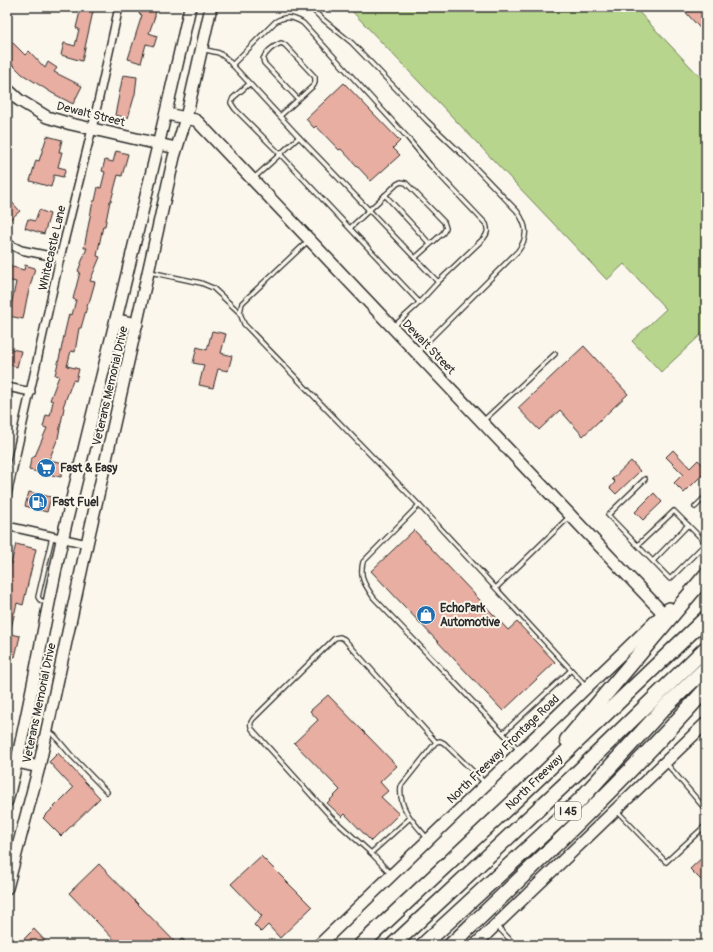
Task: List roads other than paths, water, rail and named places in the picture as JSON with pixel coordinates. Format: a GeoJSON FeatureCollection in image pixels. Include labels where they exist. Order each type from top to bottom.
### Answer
{"type":"FeatureCollection","features":[{"type":"Feature","properties":{"kind":"highway"},"geometry":{"type":"LineString","coordinates":[[520,796],[706,574]]}},
{"type":"Feature","properties":{"kind":"highway","name":"North Freeway"},"geometry":{"type":"LineString","coordinates":[[361,945],[520,796],[706,618]]}},
{"type":"Feature","properties":{"kind":"highway","name":"North Freeway"},"geometry":{"type":"LineString","coordinates":[[393,945],[580,770],[706,648]]}},
{"type":"Feature","properties":{"kind":"highway","name":"I 45"},"geometry":{"type":"LineString","coordinates":[[423,945],[578,802],[663,709],[706,668]]}},
{"type":"Feature","properties":{"kind":"highway"},"geometry":{"type":"LineString","coordinates":[[451,945],[616,786],[664,737],[706,689]]}},
{"type":"Feature","properties":{"kind":"main road","name":"Veterans Memorial Drive"},"geometry":{"type":"LineString","coordinates":[[7,801],[17,762],[50,604],[57,538],[116,320],[167,114],[190,7]]}},
{"type":"Feature","properties":{"kind":"main road","name":"Veterans Memorial Drive"},"geometry":{"type":"LineString","coordinates":[[7,888],[39,767],[87,544],[176,148],[186,118],[211,7]]}},
{"type":"Feature","properties":{"kind":"main road","name":"Dewalt Street"},"geometry":{"type":"LineString","coordinates":[[7,89],[19,100],[47,117],[176,148]]}},
{"type":"Feature","properties":{"kind":"main road","name":"Dewalt Street"},"geometry":{"type":"LineString","coordinates":[[167,114],[198,122],[664,614]]}},
{"type":"Feature","properties":{"kind":"main road"},"geometry":{"type":"LineString","coordinates":[[116,320],[137,324]]}},
{"type":"Feature","properties":{"kind":"main road","name":"North Freeway Frontage Road"},"geometry":{"type":"LineString","coordinates":[[319,945],[586,687],[706,574]]}},
{"type":"Feature","properties":{"kind":"main road"},"geometry":{"type":"LineString","coordinates":[[475,945],[706,723]]}},
{"type":"Feature","properties":{"kind":"main road"},"geometry":{"type":"LineString","coordinates":[[17,762],[39,767]]}},
{"type":"Feature","properties":{"kind":"street","name":"Whitecastle Lane"},"geometry":{"type":"LineString","coordinates":[[7,495],[60,258],[92,129],[119,7]]}},
{"type":"Feature","properties":{"kind":"street"},"geometry":{"type":"LineString","coordinates":[[7,243],[21,250],[60,258]]}},
{"type":"Feature","properties":{"kind":"street"},"geometry":{"type":"LineString","coordinates":[[7,387],[31,392]]}},
{"type":"Feature","properties":{"kind":"street"},"geometry":{"type":"LineString","coordinates":[[7,526],[87,544]]}},
{"type":"Feature","properties":{"kind":"lane"},"geometry":{"type":"LineString","coordinates":[[310,7],[320,18],[352,43],[427,121],[465,157],[517,211],[524,221],[526,229],[525,238],[518,251],[416,352]]}},
{"type":"Feature","properties":{"kind":"lane"},"geometry":{"type":"LineString","coordinates":[[232,65],[276,22],[281,19],[289,17],[303,23],[407,137],[430,165],[486,224],[488,229],[484,238],[438,282],[420,303],[393,328]]}},
{"type":"Feature","properties":{"kind":"lane"},"geometry":{"type":"LineString","coordinates":[[280,116],[314,85],[316,82],[315,77],[285,45],[281,43],[276,45],[265,56],[263,59],[264,63],[298,99]]}},
{"type":"Feature","properties":{"kind":"lane"},"geometry":{"type":"LineString","coordinates":[[201,49],[219,54],[226,58],[299,137],[438,282]]}},
{"type":"Feature","properties":{"kind":"lane"},"geometry":{"type":"LineString","coordinates":[[249,84],[233,98],[231,103],[235,109],[280,154],[420,303]]}},
{"type":"Feature","properties":{"kind":"lane"},"geometry":{"type":"LineString","coordinates":[[252,180],[299,137]]}},
{"type":"Feature","properties":{"kind":"lane"},"geometry":{"type":"LineString","coordinates":[[350,228],[397,184],[401,182],[406,183],[444,222],[446,228],[443,233],[415,258]]}},
{"type":"Feature","properties":{"kind":"lane"},"geometry":{"type":"LineString","coordinates":[[385,195],[430,244]]}},
{"type":"Feature","properties":{"kind":"lane"},"geometry":{"type":"LineString","coordinates":[[240,313],[242,303],[310,239]]}},
{"type":"Feature","properties":{"kind":"lane"},"geometry":{"type":"LineString","coordinates":[[149,271],[200,283],[213,288],[240,313],[244,324],[419,505],[586,687]]}},
{"type":"Feature","properties":{"kind":"lane"},"geometry":{"type":"LineString","coordinates":[[482,422],[555,354]]}},
{"type":"Feature","properties":{"kind":"lane"},"geometry":{"type":"LineString","coordinates":[[638,546],[674,510],[706,544],[670,579],[653,561],[638,546],[608,515],[645,480]]}},
{"type":"Feature","properties":{"kind":"lane"},"geometry":{"type":"LineString","coordinates":[[694,507],[706,496]]}},
{"type":"Feature","properties":{"kind":"lane"},"geometry":{"type":"LineString","coordinates":[[419,505],[362,562],[360,570],[364,582],[374,598],[520,751]]}},
{"type":"Feature","properties":{"kind":"lane"},"geometry":{"type":"LineString","coordinates":[[496,588],[571,515]]}},
{"type":"Feature","properties":{"kind":"lane"},"geometry":{"type":"LineString","coordinates":[[653,561],[688,525]]}},
{"type":"Feature","properties":{"kind":"lane"},"geometry":{"type":"LineString","coordinates":[[392,874],[331,817],[252,729],[250,722],[335,638],[340,637],[344,639],[436,742]]}},
{"type":"Feature","properties":{"kind":"lane"},"geometry":{"type":"LineString","coordinates":[[503,733],[571,670]]}},
{"type":"Feature","properties":{"kind":"lane"},"geometry":{"type":"LineString","coordinates":[[47,730],[54,735],[70,754],[107,792]]}},
{"type":"Feature","properties":{"kind":"lane"},"geometry":{"type":"LineString","coordinates":[[428,839],[405,811],[400,792],[401,786],[436,742],[444,742],[486,784]]}},
{"type":"Feature","properties":{"kind":"lane"},"geometry":{"type":"LineString","coordinates":[[666,762],[706,810]]}},
{"type":"Feature","properties":{"kind":"lane"},"geometry":{"type":"LineString","coordinates":[[616,810],[666,862],[706,825]]}},
{"type":"Feature","properties":{"kind":"lane"},"geometry":{"type":"LineString","coordinates":[[371,853],[410,818]]}},
{"type":"Feature","properties":{"kind":"lane"},"geometry":{"type":"LineString","coordinates":[[496,925],[514,945]]}},
{"type":"Feature","properties":{"kind":"lane"},"geometry":{"type":"LineString","coordinates":[[182,942],[185,945]]}},
{"type":"Feature","properties":{"kind":"place","name":"Fast & Easy"},"geometry":{"type":"Point","coordinates":[46,468]}},
{"type":"Feature","properties":{"kind":"place","name":"Fast Fuel"},"geometry":{"type":"Point","coordinates":[38,502]}},
{"type":"Feature","properties":{"kind":"place","name":"EchoPark Automotive"},"geometry":{"type":"Point","coordinates":[426,615]}}]}
